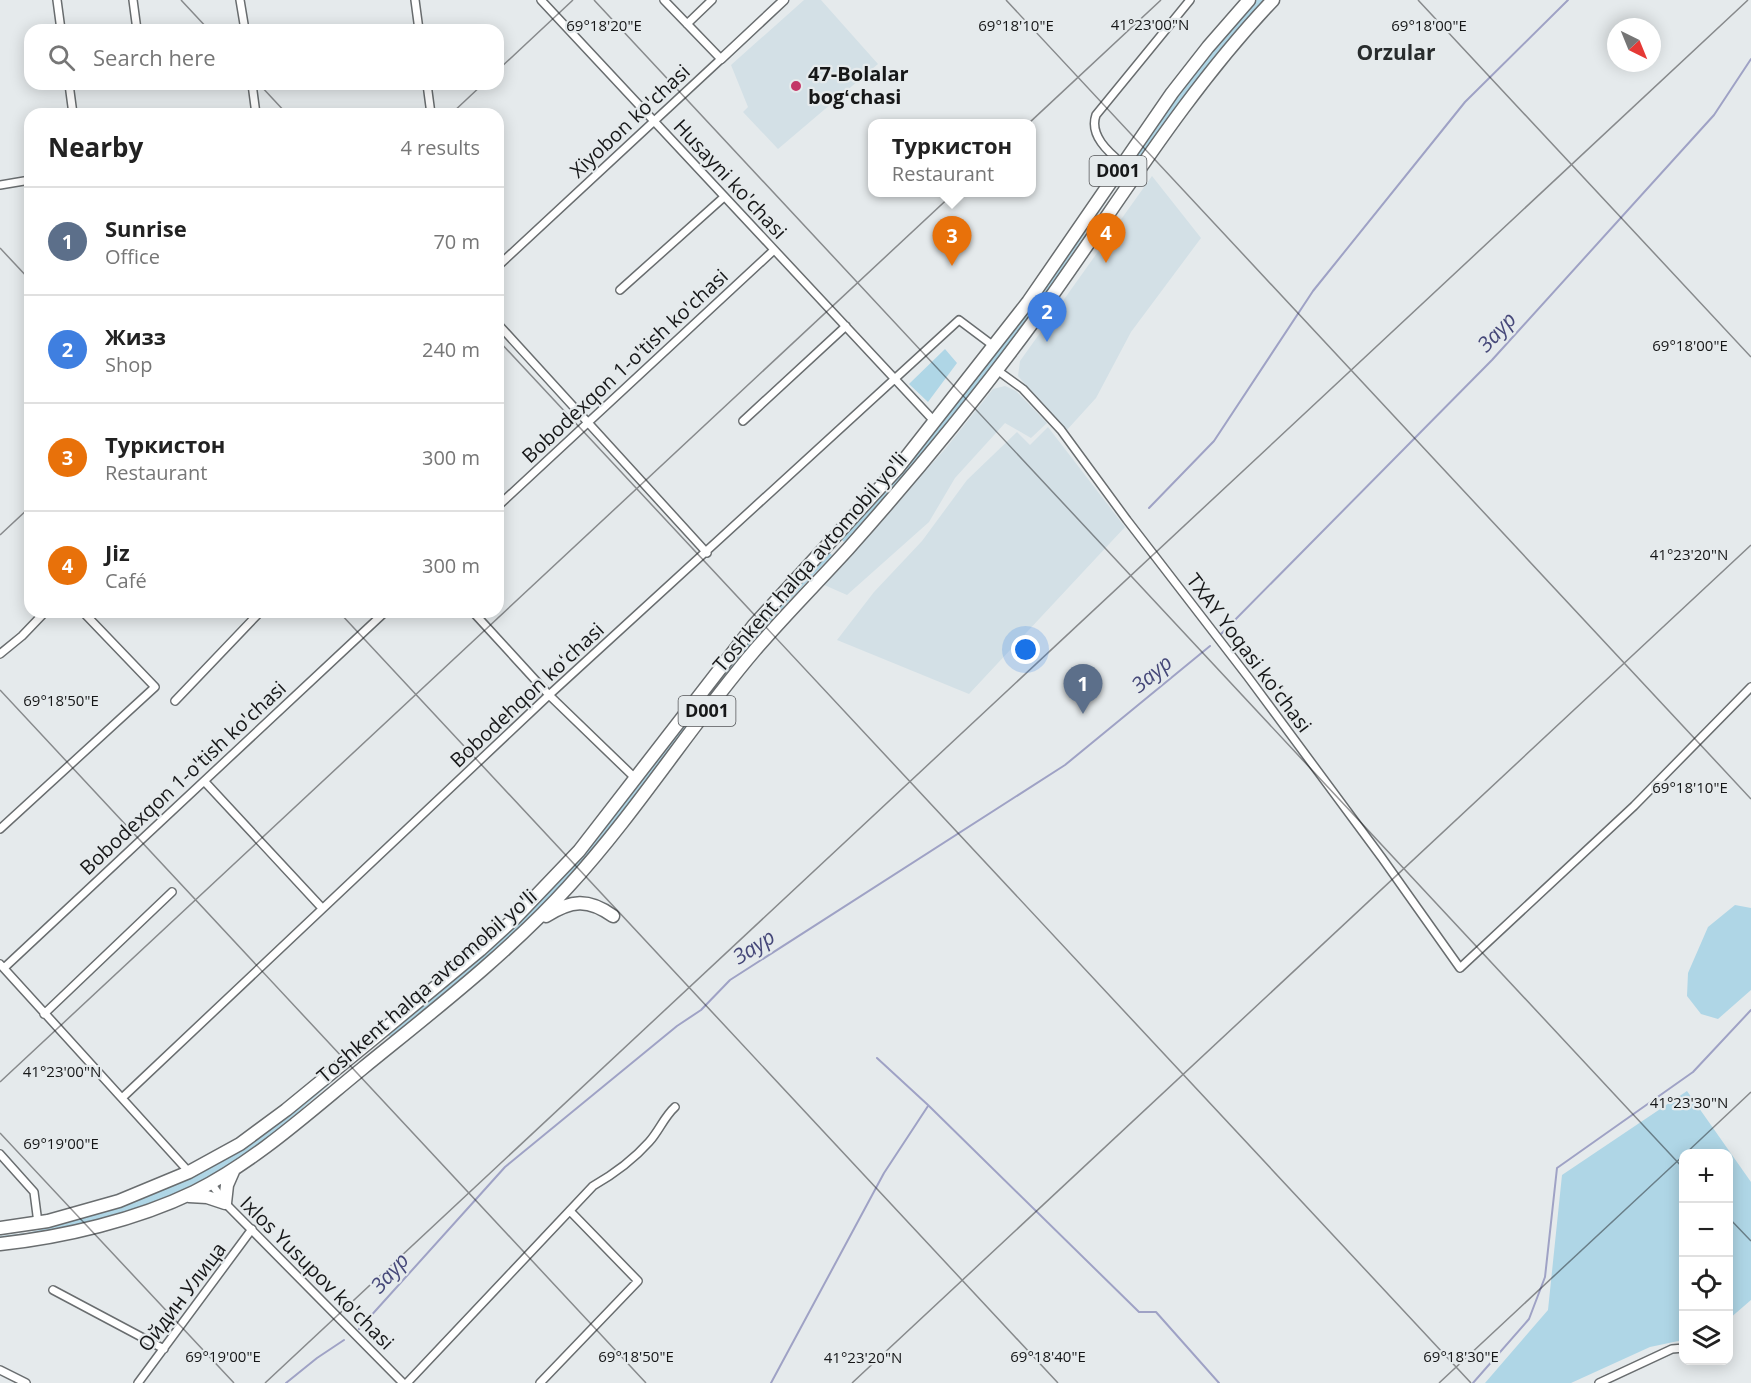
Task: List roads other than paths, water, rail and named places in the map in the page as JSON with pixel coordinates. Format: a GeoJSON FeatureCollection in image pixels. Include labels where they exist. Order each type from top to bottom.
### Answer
{"type":"FeatureCollection","features":[{"type":"Feature","properties":{"kind":"highway","name":"Toshkent halqa avtomobil yo'li"},"geometry":{"type":"LineString","coordinates":[[0,1228],[38,1223],[119,1201],[189,1172],[240,1144],[374,1038],[514,919],[579,851],[754,625],[897,470],[994,347],[1044,279],[1190,70],[1249,0]]}},
{"type":"Feature","properties":{"kind":"highway","name":"Toshkent halqa avtomobil yo'li"},"geometry":{"type":"LineString","coordinates":[[0,1244],[61,1235],[125,1218],[185,1196],[212,1183],[280,1136],[482,969],[532,924],[568,887],[606,842],[757,647],[924,462],[998,370],[1204,80],[1273,0]]}},
{"type":"Feature","properties":{"kind":"highway"},"geometry":{"type":"LineString","coordinates":[[1123,164],[1136,173]]}},
{"type":"Feature","properties":{"kind":"highway"},"geometry":{"type":"LineString","coordinates":[[834,540],[846,551]]}},
{"type":"Feature","properties":{"kind":"highway"},"geometry":{"type":"LineString","coordinates":[[532,924],[554,911],[577,903],[590,904],[613,916]]}},
{"type":"Feature","properties":{"kind":"highway"},"geometry":{"type":"LineString","coordinates":[[374,1038],[384,1051]]}},
{"type":"Feature","properties":{"kind":"highway"},"geometry":{"type":"LineString","coordinates":[[185,1196],[207,1197],[225,1203],[227,1185],[235,1168]]}},
{"type":"Feature","properties":{"kind":"street"},"geometry":{"type":"LineString","coordinates":[[57,0],[60,24]]}},
{"type":"Feature","properties":{"kind":"street"},"geometry":{"type":"LineString","coordinates":[[133,0],[136,24]]}},
{"type":"Feature","properties":{"kind":"street"},"geometry":{"type":"LineString","coordinates":[[240,0],[243,24]]}},
{"type":"Feature","properties":{"kind":"street"},"geometry":{"type":"LineString","coordinates":[[415,0],[418,24]]}},
{"type":"Feature","properties":{"kind":"street","name":"Husayni ko'chasi"},"geometry":{"type":"LineString","coordinates":[[541,0],[935,422]]}},
{"type":"Feature","properties":{"kind":"street"},"geometry":{"type":"LineString","coordinates":[[664,0],[721,59]]}},
{"type":"Feature","properties":{"kind":"street"},"geometry":{"type":"LineString","coordinates":[[687,24],[712,0]]}},
{"type":"Feature","properties":{"kind":"street","name":"Xiyobon ko'chasi"},"geometry":{"type":"LineString","coordinates":[[504,260],[784,0]]}},
{"type":"Feature","properties":{"kind":"street"},"geometry":{"type":"LineString","coordinates":[[1123,164],[1101,141],[1094,125],[1096,115],[1190,0]]}},
{"type":"Feature","properties":{"kind":"street"},"geometry":{"type":"LineString","coordinates":[[70,90],[72,108]]}},
{"type":"Feature","properties":{"kind":"street"},"geometry":{"type":"LineString","coordinates":[[253,90],[255,108]]}},
{"type":"Feature","properties":{"kind":"street"},"geometry":{"type":"LineString","coordinates":[[428,90],[430,108]]}},
{"type":"Feature","properties":{"kind":"street"},"geometry":{"type":"LineString","coordinates":[[0,185],[24,181]]}},
{"type":"Feature","properties":{"kind":"street"},"geometry":{"type":"LineString","coordinates":[[620,290],[724,196]]}},
{"type":"Feature","properties":{"kind":"street","name":"Bobodexqon 1-o'tish ko'chasi"},"geometry":{"type":"LineString","coordinates":[[504,500],[774,250]]}},
{"type":"Feature","properties":{"kind":"street","name":"Bobodehqon koʻchasi"},"geometry":{"type":"LineString","coordinates":[[122,1098],[549,696],[959,320],[994,347]]}},
{"type":"Feature","properties":{"kind":"street"},"geometry":{"type":"LineString","coordinates":[[743,421],[846,327]]}},
{"type":"Feature","properties":{"kind":"street"},"geometry":{"type":"LineString","coordinates":[[504,331],[707,553]]}},
{"type":"Feature","properties":{"kind":"street","name":"TXAY Yoqasi koʻchasi"},"geometry":{"type":"LineString","coordinates":[[998,370],[1023,389],[1061,430],[1368,839],[1460,968],[1634,806],[1751,687]]}},
{"type":"Feature","properties":{"kind":"street"},"geometry":{"type":"LineString","coordinates":[[0,654],[39,618]]}},
{"type":"Feature","properties":{"kind":"street"},"geometry":{"type":"LineString","coordinates":[[0,829],[155,687],[89,618]]}},
{"type":"Feature","properties":{"kind":"street"},"geometry":{"type":"LineString","coordinates":[[175,701],[254,618]]}},
{"type":"Feature","properties":{"kind":"street","name":"Bobodexqon 1-o'tish ko'chasi"},"geometry":{"type":"LineString","coordinates":[[2,966],[205,782],[379,618]]}},
{"type":"Feature","properties":{"kind":"street"},"geometry":{"type":"LineString","coordinates":[[478,618],[549,696],[635,778]]}},
{"type":"Feature","properties":{"kind":"street"},"geometry":{"type":"LineString","coordinates":[[205,782],[322,908]]}},
{"type":"Feature","properties":{"kind":"street"},"geometry":{"type":"LineString","coordinates":[[44,1014],[171,892]]}},
{"type":"Feature","properties":{"kind":"street"},"geometry":{"type":"LineString","coordinates":[[2,966],[189,1172]]}},
{"type":"Feature","properties":{"kind":"street"},"geometry":{"type":"LineString","coordinates":[[392,1383],[403,1381],[593,1186],[617,1171],[649,1142],[662,1126],[668,1113],[675,1107]]}},
{"type":"Feature","properties":{"kind":"street"},"geometry":{"type":"LineString","coordinates":[[0,1154],[34,1192],[38,1223]]}},
{"type":"Feature","properties":{"kind":"street","name":"Ixlos Yusupov ko'chasi"},"geometry":{"type":"LineString","coordinates":[[212,1183],[225,1203],[403,1381]]}},
{"type":"Feature","properties":{"kind":"street"},"geometry":{"type":"LineString","coordinates":[[540,1383],[638,1281],[570,1211]]}},
{"type":"Feature","properties":{"kind":"street","name":"Ойдин Улица"},"geometry":{"type":"LineString","coordinates":[[138,1383],[252,1229]]}},
{"type":"Feature","properties":{"kind":"street"},"geometry":{"type":"LineString","coordinates":[[53,1290],[164,1349]]}},
{"type":"Feature","properties":{"kind":"street"},"geometry":{"type":"LineString","coordinates":[[1599,1383],[1672,1349],[1679,1348]]}},
{"type":"Feature","properties":{"kind":"street"},"geometry":{"type":"LineString","coordinates":[[0,1370],[26,1383]]}},
{"type":"Feature","properties":{"kind":"waterway"},"geometry":{"type":"LineString","coordinates":[[1149,508],[1214,441],[1313,291],[1465,102],[1568,0]]}},
{"type":"Feature","properties":{"kind":"waterway","name":"Заур"},"geometry":{"type":"LineString","coordinates":[[1221,634],[1492,360],[1714,115],[1751,59]]}},
{"type":"Feature","properties":{"kind":"waterway","name":"Заур"},"geometry":{"type":"LineString","coordinates":[[359,1329],[505,1167],[677,1026],[701,1010],[730,980],[1065,765],[1210,646]]}},
{"type":"Feature","properties":{"kind":"waterway"},"geometry":{"type":"LineString","coordinates":[[1473,1383],[1529,1319],[1545,1277],[1557,1168],[1693,1072],[1751,1010]]}},
{"type":"Feature","properties":{"kind":"waterway"},"geometry":{"type":"LineString","coordinates":[[877,1058],[1139,1312],[1156,1312],[1219,1383]]}},
{"type":"Feature","properties":{"kind":"waterway"},"geometry":{"type":"LineString","coordinates":[[771,1383],[884,1173],[928,1106]]}},
{"type":"Feature","properties":{"kind":"waterway","name":"Заур"},"geometry":{"type":"LineString","coordinates":[[286,1383],[344,1340]]}},
{"type":"Feature","properties":{"kind":"place","name":"47-Bolalar bogʻchasi"},"geometry":{"type":"Point","coordinates":[796,86]}},
{"type":"Feature","properties":{"kind":"place","name":"Jiz"},"geometry":{"type":"Point","coordinates":[1106,263]}},
{"type":"Feature","properties":{"kind":"place","name":"Туркистон"},"geometry":{"type":"Point","coordinates":[952,266]}},
{"type":"Feature","properties":{"kind":"place","name":"Жизз"},"geometry":{"type":"Point","coordinates":[1047,342]}},
{"type":"Feature","properties":{"kind":"place","name":"Sunrise"},"geometry":{"type":"Point","coordinates":[1083,714]}},
{"type":"Feature","properties":{"kind":"district","name":"Orzular"},"geometry":{"type":"Point","coordinates":[1396,53]}}]}
